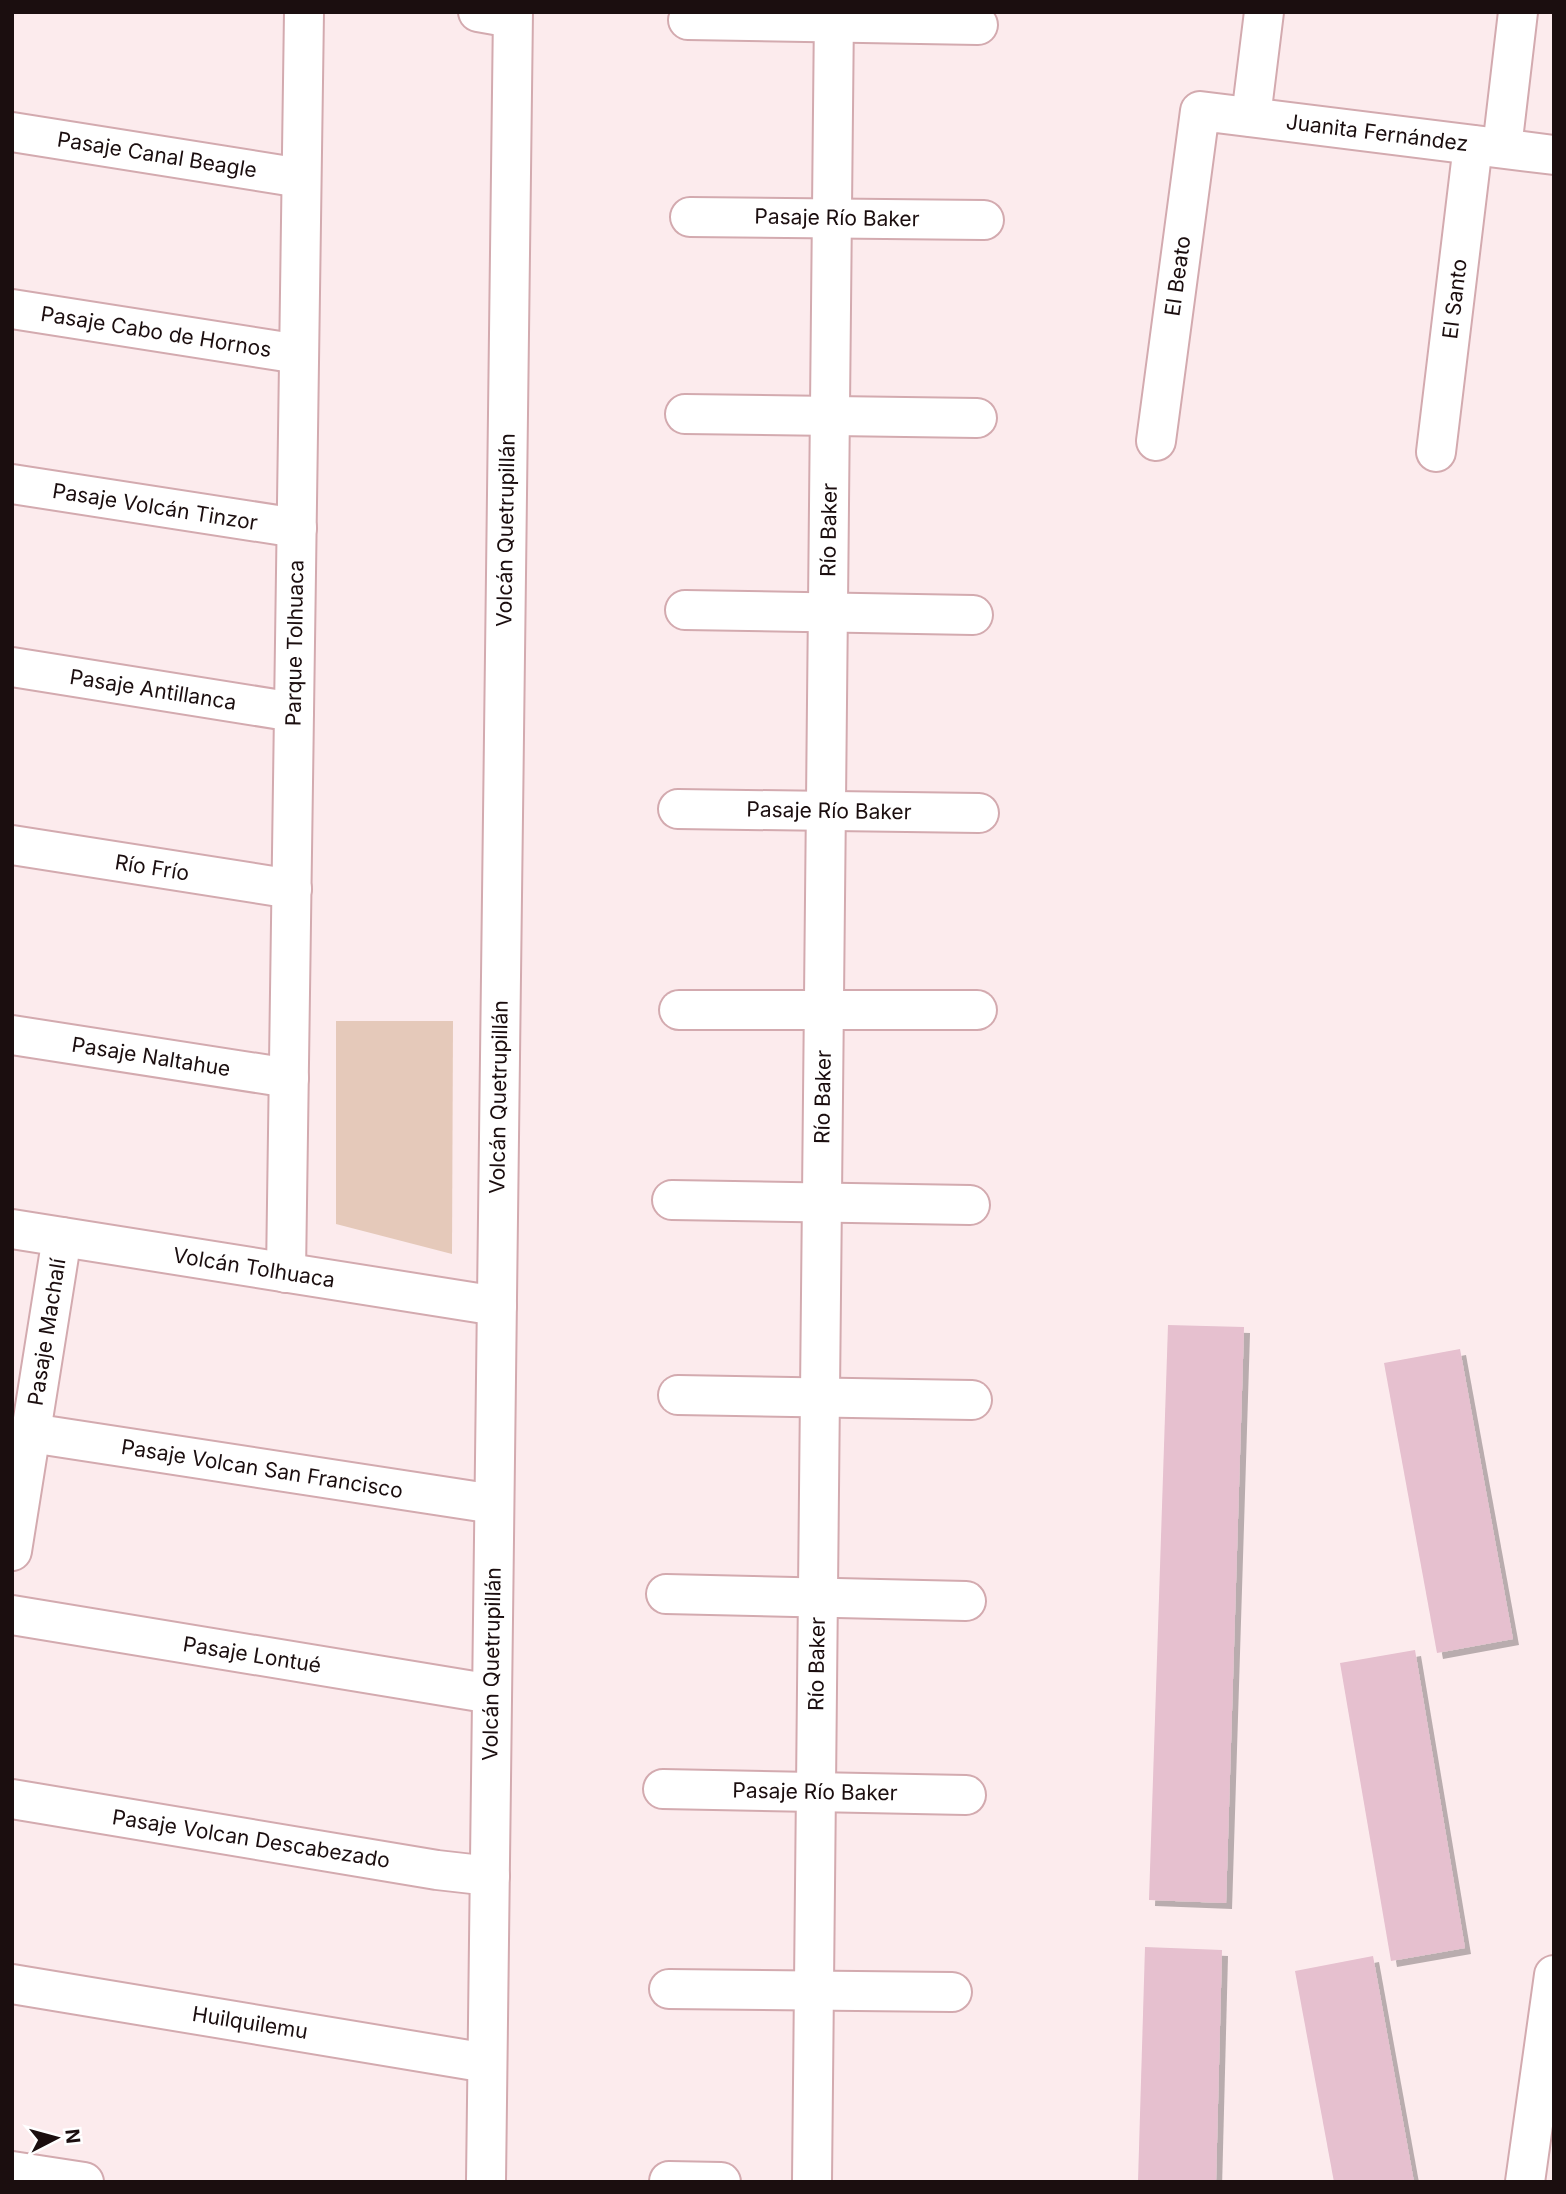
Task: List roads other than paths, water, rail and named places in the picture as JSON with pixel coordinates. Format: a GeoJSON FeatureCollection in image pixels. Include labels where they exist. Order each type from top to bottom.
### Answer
{"type":"FeatureCollection","features":[{"type":"Feature","properties":{"kind":"street","name":"Parque Tolhuaca"},"geometry":{"type":"LineString","coordinates":[[286,1273],[303,12]]}},
{"type":"Feature","properties":{"kind":"street"},"geometry":{"type":"LineString","coordinates":[[1251,117],[1265,12]]}},
{"type":"Feature","properties":{"kind":"street","name":"El Santo"},"geometry":{"type":"LineString","coordinates":[[1436,452],[1487,147],[1518,12]]}},
{"type":"Feature","properties":{"kind":"street","name":"Volcán Quetrupillán"},"geometry":{"type":"LineString","coordinates":[[486,2182],[497,1306],[501,14]]}},
{"type":"Feature","properties":{"kind":"street"},"geometry":{"type":"LineString","coordinates":[[688,20],[834,17],[978,25]]}},
{"type":"Feature","properties":{"kind":"street","name":"Río Baker"},"geometry":{"type":"LineString","coordinates":[[812,2182],[834,17]]}},
{"type":"Feature","properties":{"kind":"street","name":"Juanita Fernández"},"geometry":{"type":"LineString","coordinates":[[1200,111],[1554,155]]}},
{"type":"Feature","properties":{"kind":"street","name":"El Beato"},"geometry":{"type":"LineString","coordinates":[[1156,441],[1200,111]]}},
{"type":"Feature","properties":{"kind":"street","name":"Pasaje Canal Beagle"},"geometry":{"type":"LineString","coordinates":[[12,132],[301,178]]}},
{"type":"Feature","properties":{"kind":"street","name":"Pasaje Río Baker"},"geometry":{"type":"LineString","coordinates":[[690,217],[984,220]]}},
{"type":"Feature","properties":{"kind":"street","name":"Pasaje Cabo de Hornos"},"geometry":{"type":"LineString","coordinates":[[12,309],[299,354]]}},
{"type":"Feature","properties":{"kind":"street"},"geometry":{"type":"LineString","coordinates":[[685,414],[977,418]]}},
{"type":"Feature","properties":{"kind":"street","name":"Pasaje Volcán Tinzor"},"geometry":{"type":"LineString","coordinates":[[12,484],[297,528]]}},
{"type":"Feature","properties":{"kind":"street"},"geometry":{"type":"LineString","coordinates":[[685,610],[973,615]]}},
{"type":"Feature","properties":{"kind":"street","name":"Pasaje Antillanca"},"geometry":{"type":"LineString","coordinates":[[12,667],[295,712]]}},
{"type":"Feature","properties":{"kind":"street","name":"Pasaje Río Baker"},"geometry":{"type":"LineString","coordinates":[[678,809],[979,813]]}},
{"type":"Feature","properties":{"kind":"street","name":"Río Frío"},"geometry":{"type":"LineString","coordinates":[[12,845],[292,889]]}},
{"type":"Feature","properties":{"kind":"street"},"geometry":{"type":"LineString","coordinates":[[679,1010],[977,1010]]}},
{"type":"Feature","properties":{"kind":"street","name":"Pasaje Naltahue"},"geometry":{"type":"LineString","coordinates":[[12,1035],[289,1078]]}},
{"type":"Feature","properties":{"kind":"street"},"geometry":{"type":"LineString","coordinates":[[672,1200],[970,1205]]}},
{"type":"Feature","properties":{"kind":"street","name":"Volcán Tolhuaca"},"geometry":{"type":"LineString","coordinates":[[12,1229],[497,1306]]}},
{"type":"Feature","properties":{"kind":"street","name":"Pasaje Machalí"},"geometry":{"type":"LineString","coordinates":[[12,1551],[62,1237]]}},
{"type":"Feature","properties":{"kind":"street"},"geometry":{"type":"LineString","coordinates":[[678,1395],[972,1399]]}},
{"type":"Feature","properties":{"kind":"street","name":"Pasaje Volcan San Francisco"},"geometry":{"type":"LineString","coordinates":[[31,1433],[494,1504]]}},
{"type":"Feature","properties":{"kind":"street"},"geometry":{"type":"LineString","coordinates":[[666,1594],[966,1601]]}},
{"type":"Feature","properties":{"kind":"street","name":"Pasaje Lontué"},"geometry":{"type":"LineString","coordinates":[[12,1615],[492,1694]]}},
{"type":"Feature","properties":{"kind":"street","name":"Pasaje Río Baker"},"geometry":{"type":"LineString","coordinates":[[663,1789],[966,1795]]}},
{"type":"Feature","properties":{"kind":"street","name":"Pasaje Volcan Descabezado"},"geometry":{"type":"LineString","coordinates":[[12,1799],[437,1870],[489,1876]]}},
{"type":"Feature","properties":{"kind":"street"},"geometry":{"type":"LineString","coordinates":[[1525,2182],[1554,1975]]}},
{"type":"Feature","properties":{"kind":"street","name":"Huilquilemu"},"geometry":{"type":"LineString","coordinates":[[12,1984],[487,2063]]}},
{"type":"Feature","properties":{"kind":"street"},"geometry":{"type":"LineString","coordinates":[[669,1989],[952,1992]]}},
{"type":"Feature","properties":{"kind":"street"},"geometry":{"type":"LineString","coordinates":[[12,2171],[84,2182]]}},
{"type":"Feature","properties":{"kind":"street"},"geometry":{"type":"LineString","coordinates":[[669,2181],[721,2182]]}}]}
